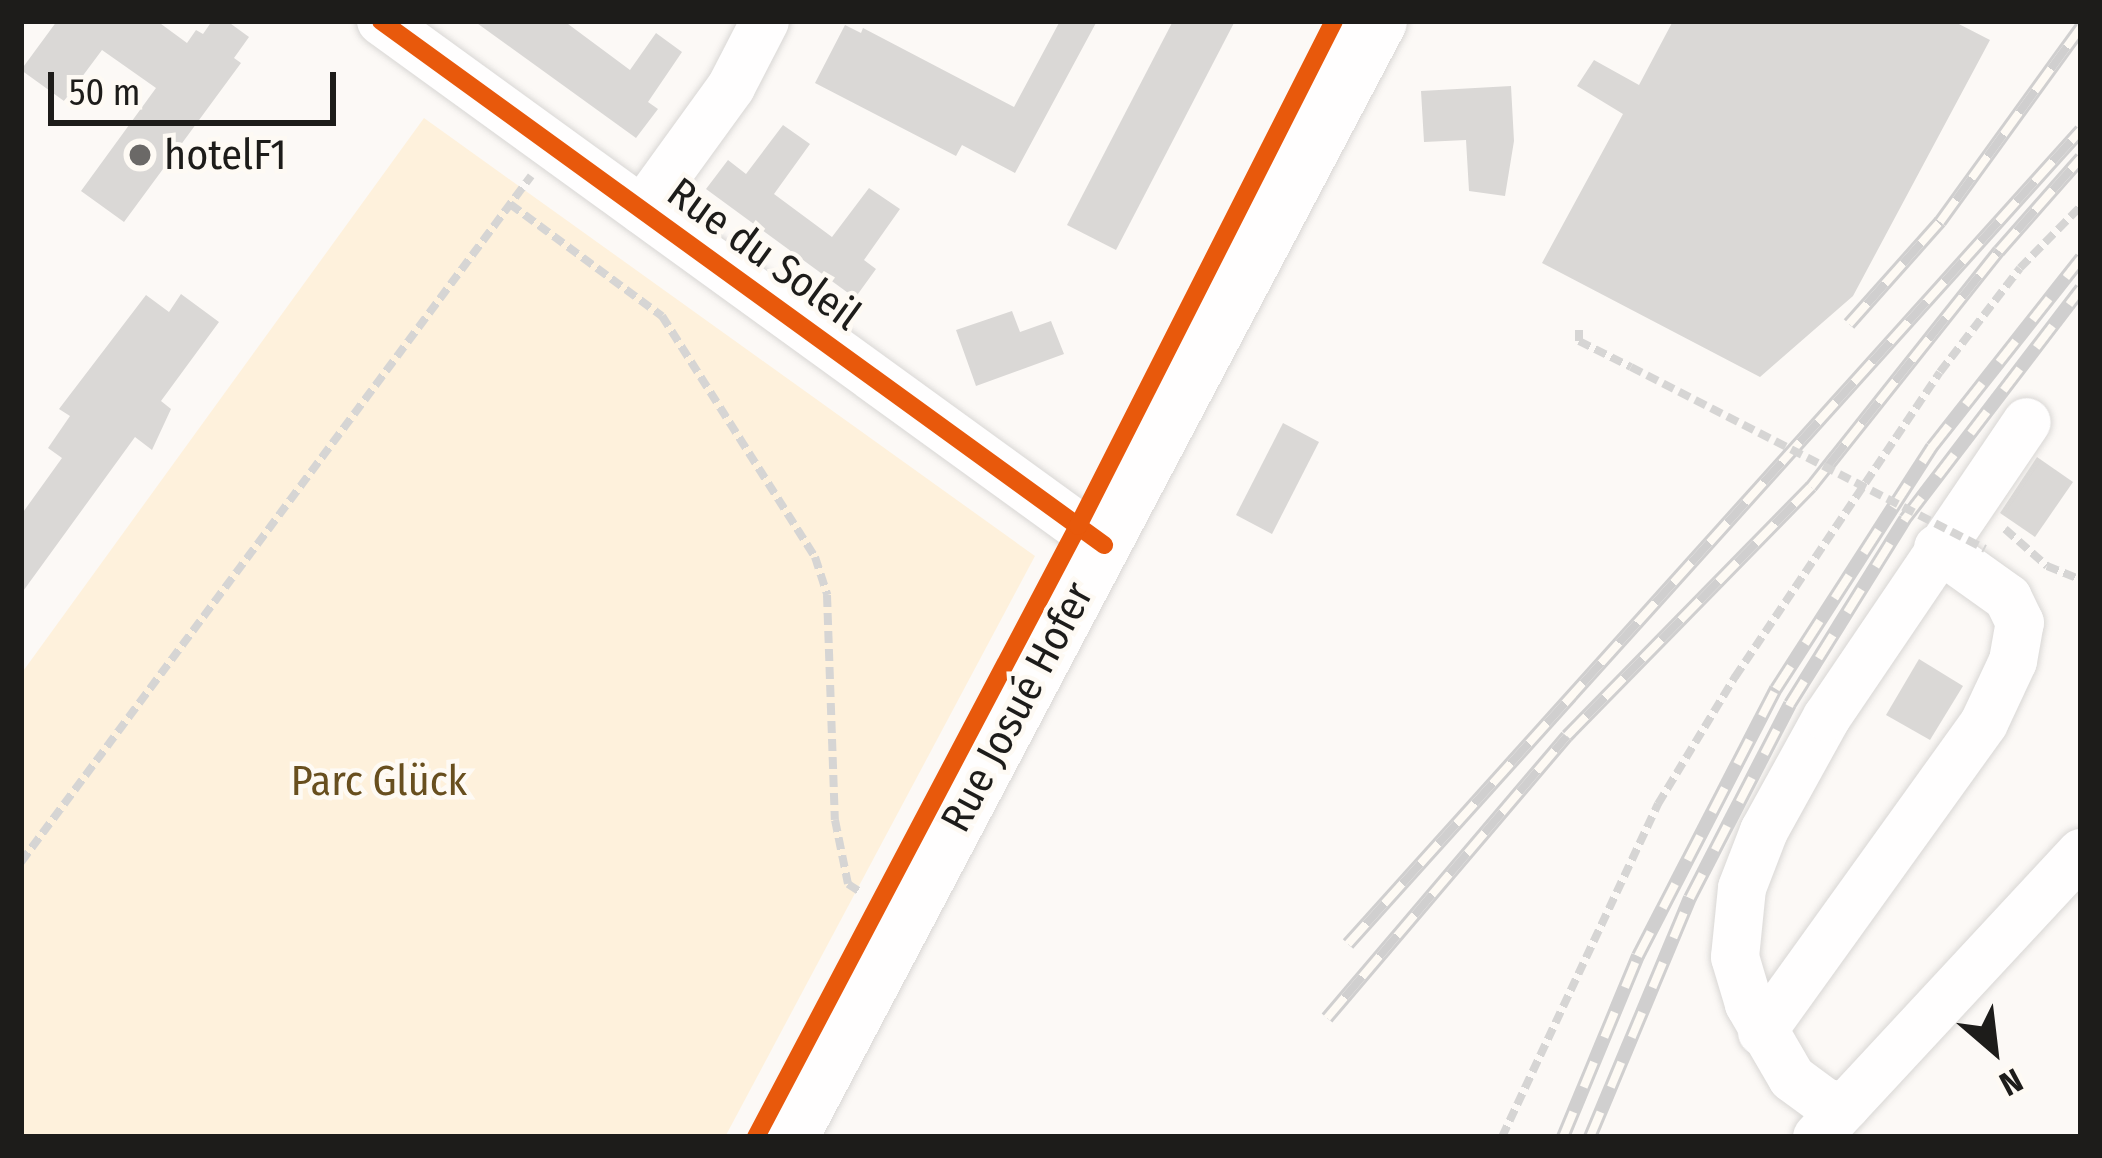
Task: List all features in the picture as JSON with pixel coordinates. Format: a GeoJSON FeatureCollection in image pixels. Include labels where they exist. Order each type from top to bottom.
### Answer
{"type":"FeatureCollection","features":[{"type":"Feature","properties":{"kind":"main road","name":"Rue Josué Hofer"},"geometry":{"type":"LineString","coordinates":[[788,1137],[1377,21]]}},
{"type":"Feature","properties":{"kind":"street","name":"Rue du Soleil"},"geometry":{"type":"LineString","coordinates":[[381,21],[1104,545]]}},
{"type":"Feature","properties":{"kind":"street"},"geometry":{"type":"LineString","coordinates":[[642,210],[730,87],[765,21]]}},
{"type":"Feature","properties":{"kind":"street"},"geometry":{"type":"LineString","coordinates":[[1832,1122],[1826,1102],[1792,1078],[1762,1032],[1736,957],[1738,911],[1751,860],[1827,717],[1962,549],[1972,500],[2027,422]]}},
{"type":"Feature","properties":{"kind":"street"},"geometry":{"type":"LineString","coordinates":[[1762,1032],[1984,723],[2013,661],[2020,623],[2008,598],[1962,549]]}},
{"type":"Feature","properties":{"kind":"street"},"geometry":{"type":"LineString","coordinates":[[1832,1122],[2081,853]]}},
{"type":"Feature","properties":{"kind":"path"},"geometry":{"type":"LineString","coordinates":[[21,862],[553,146]]}},
{"type":"Feature","properties":{"kind":"path"},"geometry":{"type":"LineString","coordinates":[[510,203],[662,316],[815,557],[827,595],[835,820],[848,884],[879,903]]}},
{"type":"Feature","properties":{"kind":"path"},"geometry":{"type":"LineString","coordinates":[[1502,1137],[1658,804],[1735,677],[1940,372],[2020,268],[2081,206]]}},
{"type":"Feature","properties":{"kind":"path"},"geometry":{"type":"LineString","coordinates":[[1579,330],[1579,340],[1962,549]]}},
{"type":"Feature","properties":{"kind":"path"},"geometry":{"type":"LineString","coordinates":[[1972,500],[2047,566],[2081,580]]}},
{"type":"Feature","properties":{"kind":"green space","name":"Parc Glück"},"geometry":{"type":"Polygon","coordinates":[[[424,118],[1035,556],[725,1137],[21,1137],[21,674],[424,118]]]}},
{"type":"Feature","properties":{"kind":"building","name":"hotelF1"},"geometry":{"type":"Polygon","coordinates":[[[57,21],[157,21],[187,43],[196,30],[203,34],[212,21],[227,21],[249,37],[234,58],[241,63],[124,222],[81,191],[156,88],[102,50],[64,101],[21,70],[57,21]]]}},
{"type":"Feature","properties":{"kind":"building"},"geometry":{"type":"Polygon","coordinates":[[[474,21],[564,21],[630,70],[656,33],[682,52],[648,102],[658,109],[636,138],[474,21]]]}},
{"type":"Feature","properties":{"kind":"building"},"geometry":{"type":"Polygon","coordinates":[[[1060,21],[1097,21],[1015,173],[962,145],[956,156],[815,83],[845,25],[861,33],[863,28],[1014,107],[1060,21]]]}},
{"type":"Feature","properties":{"kind":"building"},"geometry":{"type":"Polygon","coordinates":[[[1173,21],[1235,21],[1116,250],[1067,225],[1173,21]]]}},
{"type":"Feature","properties":{"kind":"building"},"geometry":{"type":"Polygon","coordinates":[[[1673,21],[1953,21],[1990,40],[1853,296],[1760,377],[1542,263],[1623,114],[1577,86],[1594,60],[1639,85],[1673,21]]]}},
{"type":"Feature","properties":{"kind":"building"},"geometry":{"type":"Polygon","coordinates":[[[1511,86],[1514,141],[1505,196],[1469,191],[1466,140],[1424,142],[1421,91],[1511,86]]]}},
{"type":"Feature","properties":{"kind":"building"},"geometry":{"type":"Polygon","coordinates":[[[783,125],[810,144],[774,194],[832,237],[869,188],[900,209],[864,260],[876,269],[855,298],[706,189],[728,160],[746,174],[783,125]]]}},
{"type":"Feature","properties":{"kind":"building"},"geometry":{"type":"Polygon","coordinates":[[[181,294],[219,322],[161,401],[171,409],[152,450],[135,437],[21,594],[21,515],[62,458],[48,448],[70,416],[59,409],[146,295],[169,312],[181,294]]]}},
{"type":"Feature","properties":{"kind":"building"},"geometry":{"type":"Polygon","coordinates":[[[1012,311],[1020,332],[1051,321],[1064,354],[976,386],[956,330],[1012,311]]]}},
{"type":"Feature","properties":{"kind":"building"},"geometry":{"type":"Polygon","coordinates":[[[1283,423],[1319,442],[1272,534],[1236,515],[1283,423]]]}},
{"type":"Feature","properties":{"kind":"building"},"geometry":{"type":"Polygon","coordinates":[[[2037,457],[2073,482],[2035,537],[2000,513],[2037,457]]]}},
{"type":"Feature","properties":{"kind":"building"},"geometry":{"type":"Polygon","coordinates":[[[1919,659],[1963,686],[1930,740],[1886,715],[1919,659]]]}},
{"type":"Feature","properties":{"kind":"railway"},"geometry":{"type":"LineString","coordinates":[[1849,324],[1940,222],[2081,27]]}},
{"type":"Feature","properties":{"kind":"railway"},"geometry":{"type":"LineString","coordinates":[[1348,944],[2081,130]]}},
{"type":"Feature","properties":{"kind":"railway"},"geometry":{"type":"LineString","coordinates":[[1327,1018],[1567,736],[1811,487],[1999,251],[2081,158]]}},
{"type":"Feature","properties":{"kind":"railway"},"geometry":{"type":"LineString","coordinates":[[1563,1137],[1638,956],[1776,689],[1932,447],[2081,258]]}},
{"type":"Feature","properties":{"kind":"railway"},"geometry":{"type":"LineString","coordinates":[[1590,1137],[1690,898],[1790,704],[1905,519],[2081,289]]}},
{"type":"Feature","properties":{"kind":"cycle path"},"geometry":{"type":"LineString","coordinates":[[381,21],[1104,545]]}},
{"type":"Feature","properties":{"kind":"cycle path"},"geometry":{"type":"LineString","coordinates":[[756,1137],[1078,526],[1334,21]]}},
{"type":"Feature","properties":{"kind":"place","name":"hotelF1"},"geometry":{"type":"Point","coordinates":[140,155]}}]}
